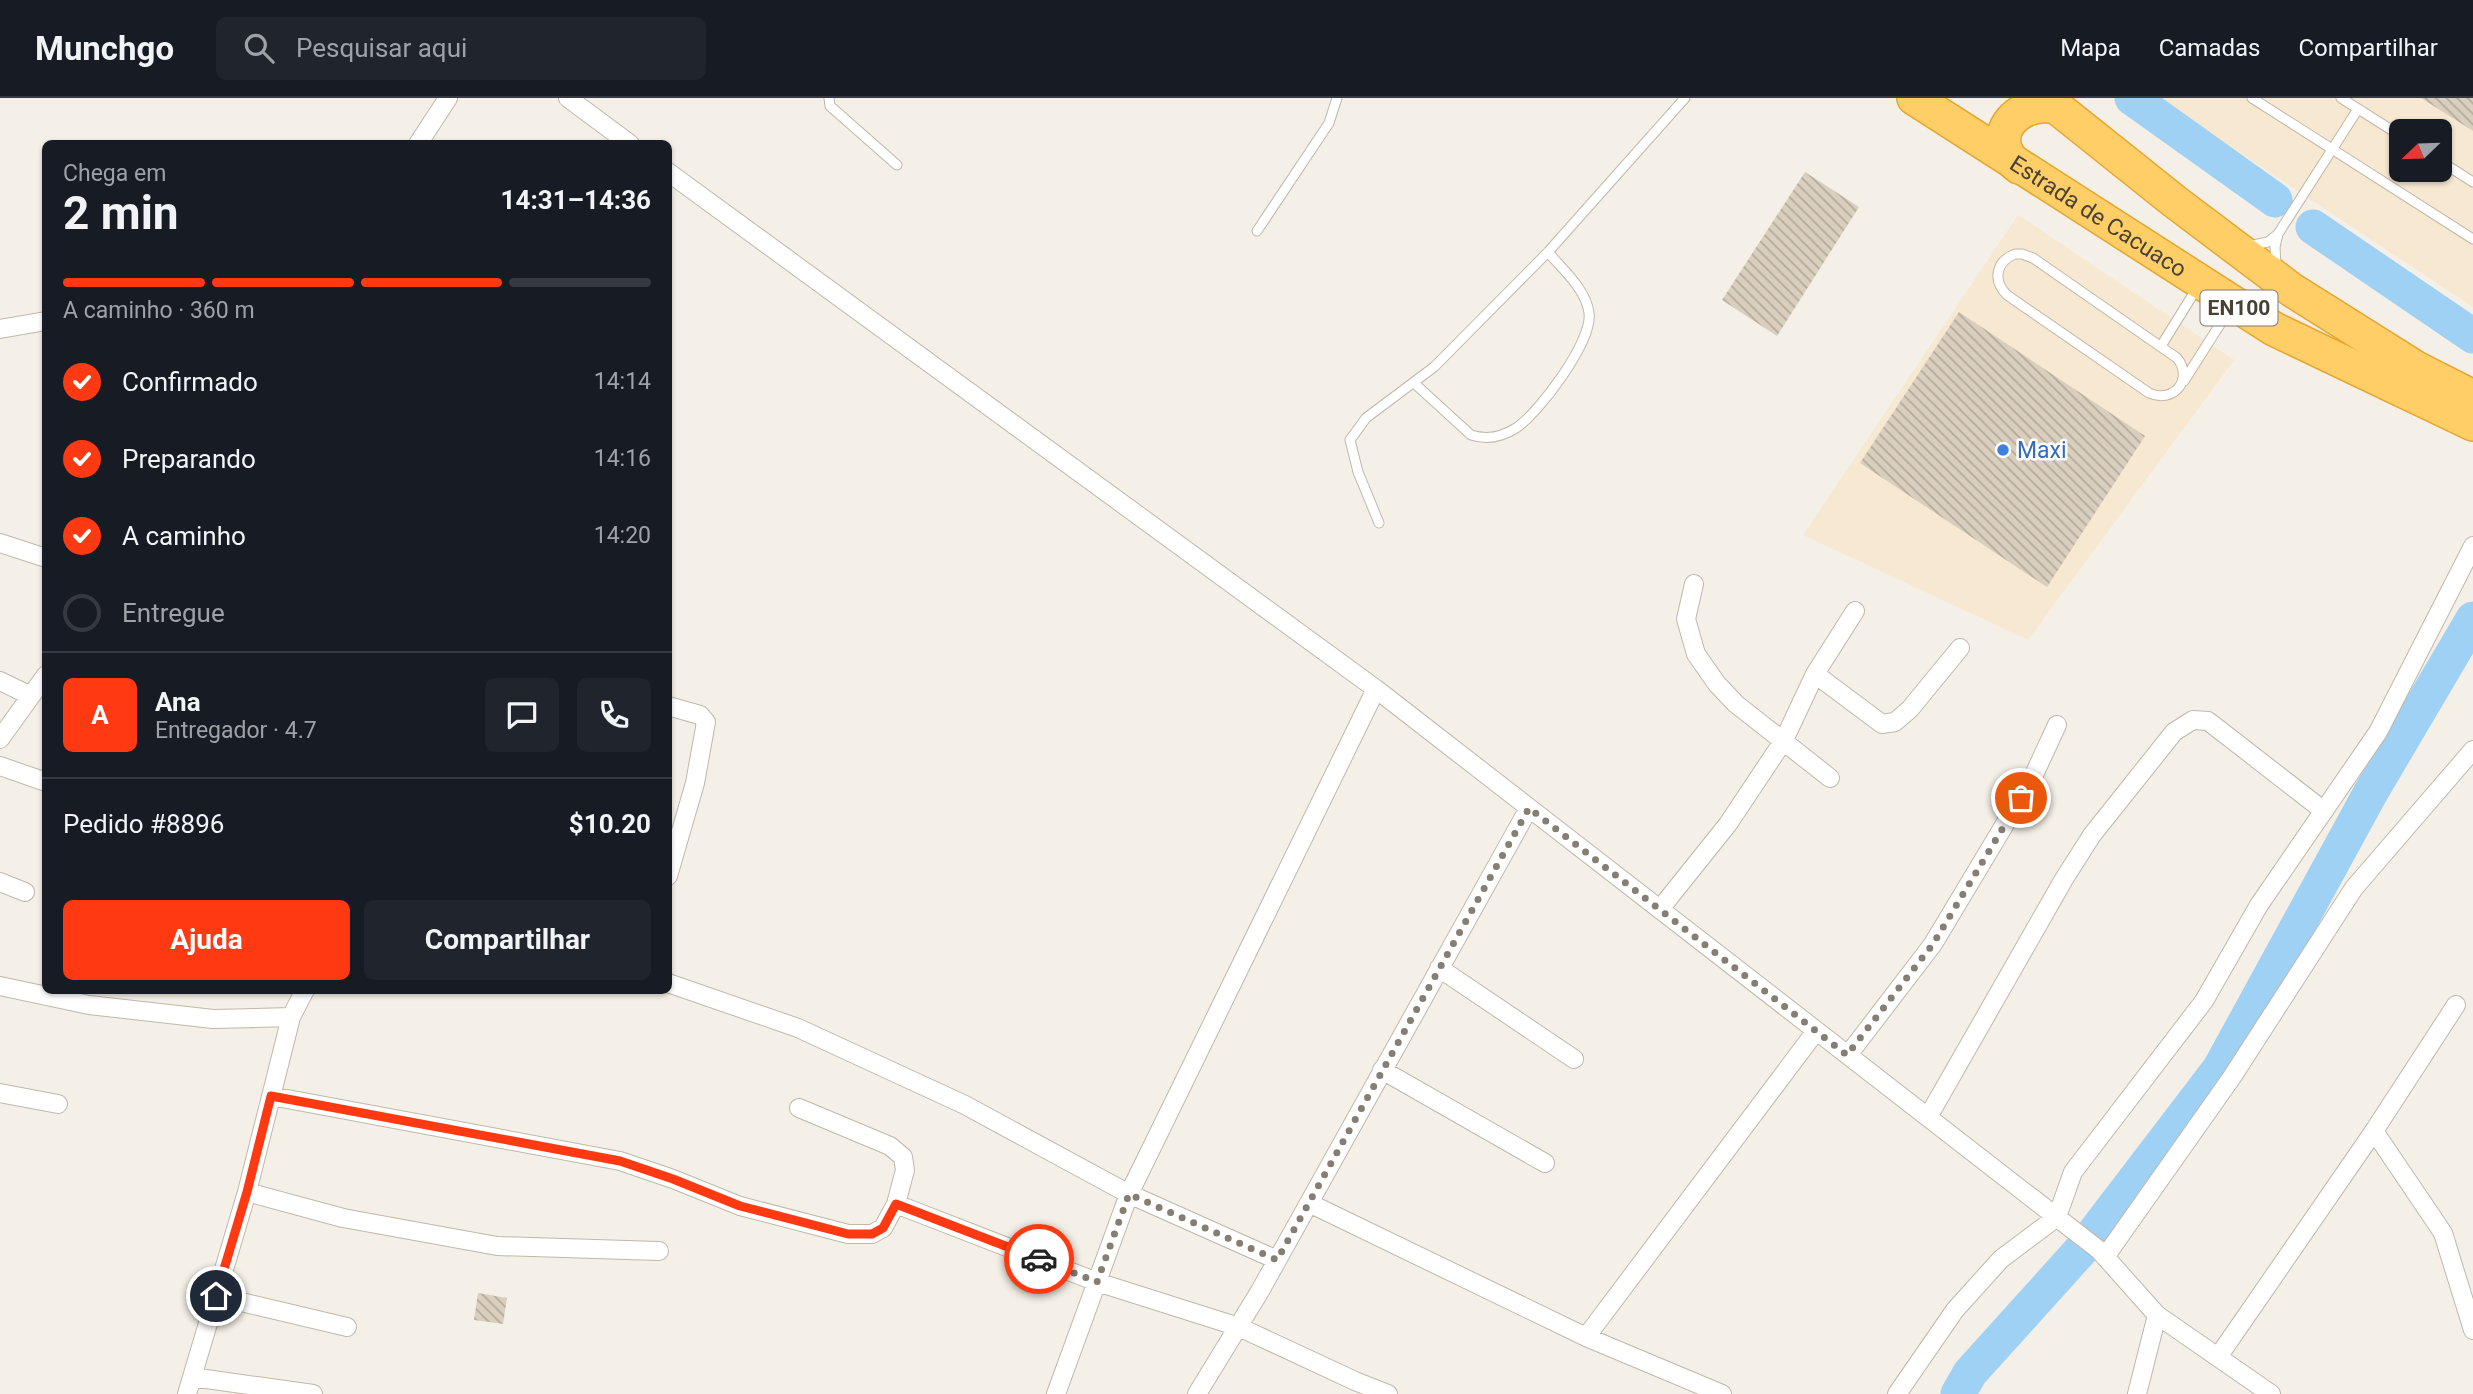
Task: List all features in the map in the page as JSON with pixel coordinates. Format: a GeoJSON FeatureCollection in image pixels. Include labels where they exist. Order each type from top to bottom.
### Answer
{"type":"FeatureCollection","features":[{"type":"Feature","properties":{"kind":"highway"},"geometry":{"type":"LineString","coordinates":[[1914,98],[1924,103],[1937,104],[1957,98]]}},
{"type":"Feature","properties":{"kind":"highway","name":"Estrada de Cacuaco"},"geometry":{"type":"LineString","coordinates":[[1914,98],[2274,329],[2473,424]]}},
{"type":"Feature","properties":{"kind":"highway"},"geometry":{"type":"LineString","coordinates":[[2019,167],[2005,149],[2004,132],[2007,121],[2014,112],[2029,103],[2058,103]]}},
{"type":"Feature","properties":{"kind":"highway","name":"EN100"},"geometry":{"type":"LineString","coordinates":[[2058,103],[2174,201],[2283,284],[2416,368],[2473,397]]}},
{"type":"Feature","properties":{"kind":"street"},"geometry":{"type":"LineString","coordinates":[[421,140],[448,98]]}},
{"type":"Feature","properties":{"kind":"street"},"geometry":{"type":"LineString","coordinates":[[568,98],[625,140]]}},
{"type":"Feature","properties":{"kind":"street"},"geometry":{"type":"LineString","coordinates":[[672,175],[1376,689],[2102,1253],[2157,1315],[2270,1394]]}},
{"type":"Feature","properties":{"kind":"street"},"geometry":{"type":"LineString","coordinates":[[0,329],[42,322]]}},
{"type":"Feature","properties":{"kind":"street"},"geometry":{"type":"LineString","coordinates":[[0,543],[42,557]]}},
{"type":"Feature","properties":{"kind":"street"},"geometry":{"type":"LineString","coordinates":[[1898,1394],[1955,1310],[2001,1259],[2057,1217],[2073,1172],[2204,1000],[2259,905],[2378,732],[2473,545]]}},
{"type":"Feature","properties":{"kind":"street"},"geometry":{"type":"LineString","coordinates":[[1694,584],[1686,619],[1696,654],[1717,684],[1736,704],[1830,778]]}},
{"type":"Feature","properties":{"kind":"street"},"geometry":{"type":"LineString","coordinates":[[1660,909],[1728,824],[1784,740],[1815,674],[1855,611]]}},
{"type":"Feature","properties":{"kind":"street"},"geometry":{"type":"LineString","coordinates":[[1815,674],[1882,724],[1895,722],[1910,709],[1960,648]]}},
{"type":"Feature","properties":{"kind":"street"},"geometry":{"type":"LineString","coordinates":[[0,681],[31,696]]}},
{"type":"Feature","properties":{"kind":"street"},"geometry":{"type":"LineString","coordinates":[[0,739],[42,681]]}},
{"type":"Feature","properties":{"kind":"street"},"geometry":{"type":"LineString","coordinates":[[1056,1394],[1129,1194],[1376,689]]}},
{"type":"Feature","properties":{"kind":"street"},"geometry":{"type":"LineString","coordinates":[[672,707],[701,715],[706,722],[695,783],[672,862]]}},
{"type":"Feature","properties":{"kind":"street"},"geometry":{"type":"LineString","coordinates":[[1928,1117],[2092,835],[2174,732],[2193,720],[2208,721],[2325,811]]}},
{"type":"Feature","properties":{"kind":"street"},"geometry":{"type":"LineString","coordinates":[[1847,1055],[1933,944],[2032,779],[2057,725]]}},
{"type":"Feature","properties":{"kind":"street"},"geometry":{"type":"LineString","coordinates":[[2102,1253],[2232,1077],[2354,888],[2473,750]]}},
{"type":"Feature","properties":{"kind":"street"},"geometry":{"type":"LineString","coordinates":[[0,766],[42,781]]}},
{"type":"Feature","properties":{"kind":"street"},"geometry":{"type":"LineString","coordinates":[[1198,1394],[1277,1260],[1529,808]]}},
{"type":"Feature","properties":{"kind":"street"},"geometry":{"type":"LineString","coordinates":[[0,882],[25,892]]}},
{"type":"Feature","properties":{"kind":"street"},"geometry":{"type":"LineString","coordinates":[[1439,968],[1574,1059]]}},
{"type":"Feature","properties":{"kind":"street"},"geometry":{"type":"LineString","coordinates":[[672,984],[810,1034],[965,1105],[1129,1194],[1277,1260]]}},
{"type":"Feature","properties":{"kind":"street"},"geometry":{"type":"LineString","coordinates":[[0,986],[89,1005],[200,1017],[291,1017]]}},
{"type":"Feature","properties":{"kind":"street"},"geometry":{"type":"LineString","coordinates":[[304,994],[291,1017],[247,1192],[189,1385],[313,1394]]}},
{"type":"Feature","properties":{"kind":"street"},"geometry":{"type":"LineString","coordinates":[[2218,1357],[2374,1131],[2456,1005]]}},
{"type":"Feature","properties":{"kind":"street"},"geometry":{"type":"LineString","coordinates":[[1586,1337],[1816,1031]]}},
{"type":"Feature","properties":{"kind":"street"},"geometry":{"type":"LineString","coordinates":[[1382,1070],[1545,1163]]}},
{"type":"Feature","properties":{"kind":"street"},"geometry":{"type":"LineString","coordinates":[[0,1093],[58,1104]]}},
{"type":"Feature","properties":{"kind":"street"},"geometry":{"type":"LineString","coordinates":[[271,1096],[620,1161],[740,1206],[848,1234],[872,1234],[883,1228],[896,1204],[905,1170],[903,1157],[890,1146],[799,1108]]}},
{"type":"Feature","properties":{"kind":"street"},"geometry":{"type":"LineString","coordinates":[[2374,1131],[2443,1233],[2473,1330]]}},
{"type":"Feature","properties":{"kind":"street"},"geometry":{"type":"LineString","coordinates":[[247,1192],[343,1219],[497,1245],[659,1251]]}},
{"type":"Feature","properties":{"kind":"street"},"geometry":{"type":"LineString","coordinates":[[1309,1203],[1586,1337],[1722,1394]]}},
{"type":"Feature","properties":{"kind":"street"},"geometry":{"type":"LineString","coordinates":[[896,1204],[1097,1282],[1239,1327],[1388,1394]]}},
{"type":"Feature","properties":{"kind":"street"},"geometry":{"type":"LineString","coordinates":[[216,1296],[347,1327]]}},
{"type":"Feature","properties":{"kind":"street"},"geometry":{"type":"LineString","coordinates":[[2137,1394],[2157,1315]]}},
{"type":"Feature","properties":{"kind":"lane"},"geometry":{"type":"LineString","coordinates":[[829,98],[830,106],[897,165]]}},
{"type":"Feature","properties":{"kind":"lane"},"geometry":{"type":"LineString","coordinates":[[1257,231],[1329,123],[1337,98]]}},
{"type":"Feature","properties":{"kind":"lane"},"geometry":{"type":"LineString","coordinates":[[1379,523],[1358,472],[1350,440],[1366,418],[1434,367],[1548,252],[1685,98]]}},
{"type":"Feature","properties":{"kind":"lane"},"geometry":{"type":"LineString","coordinates":[[2252,98],[2473,239]]}},
{"type":"Feature","properties":{"kind":"lane"},"geometry":{"type":"LineString","coordinates":[[2341,98],[2389,128]]}},
{"type":"Feature","properties":{"kind":"lane"},"geometry":{"type":"LineString","coordinates":[[2283,284],[2275,260],[2274,247],[2278,234],[2358,109]]}},
{"type":"Feature","properties":{"kind":"lane"},"geometry":{"type":"LineString","coordinates":[[2452,168],[2473,182]]}},
{"type":"Feature","properties":{"kind":"lane"},"geometry":{"type":"LineString","coordinates":[[2231,244],[2243,247],[2256,245],[2268,242],[2278,234]]}},
{"type":"Feature","properties":{"kind":"lane"},"geometry":{"type":"LineString","coordinates":[[1415,383],[1471,435],[1493,437],[1518,426],[1553,389],[1586,338],[1590,314],[1581,289],[1548,252]]}},
{"type":"Feature","properties":{"kind":"lane"},"geometry":{"type":"LineString","coordinates":[[2181,385],[2184,374],[2182,364],[2177,358],[2030,256],[2015,254],[2000,265],[1997,279],[2007,295],[2149,393],[2159,397],[2176,391],[2181,385],[2233,303]]}},
{"type":"Feature","properties":{"kind":"lane"},"geometry":{"type":"LineString","coordinates":[[2161,346],[2200,284]]}},
{"type":"Feature","properties":{"kind":"shaded area"},"geometry":{"type":"Polygon","coordinates":[[[2157,98],[2473,98],[2473,307],[2157,98]]]}},
{"type":"Feature","properties":{"kind":"shaded area"},"geometry":{"type":"Polygon","coordinates":[[[2018,215],[2234,360],[2028,640],[1803,535],[2018,215]]]}},
{"type":"Feature","properties":{"kind":"building"},"geometry":{"type":"Polygon","coordinates":[[[2421,98],[2473,98],[2473,131],[2421,98]]]}},
{"type":"Feature","properties":{"kind":"building"},"geometry":{"type":"Polygon","coordinates":[[[1805,172],[1859,207],[1777,336],[1722,300],[1805,172]]]}},
{"type":"Feature","properties":{"kind":"building","name":"Maxi"},"geometry":{"type":"Polygon","coordinates":[[[1959,312],[2145,436],[2047,587],[1860,463],[1959,312]]]}},
{"type":"Feature","properties":{"kind":"building"},"geometry":{"type":"Polygon","coordinates":[[[478,1293],[507,1298],[503,1324],[474,1320],[478,1293]]]}},
{"type":"Feature","properties":{"kind":"waterway"},"geometry":{"type":"LineString","coordinates":[[2132,98],[2275,200]]}},
{"type":"Feature","properties":{"kind":"waterway"},"geometry":{"type":"LineString","coordinates":[[2313,227],[2473,336]]}},
{"type":"Feature","properties":{"kind":"waterway"},"geometry":{"type":"LineString","coordinates":[[1958,1394],[1970,1373],[2081,1250],[2220,1068],[2371,792],[2473,619]]}},
{"type":"Feature","properties":{"kind":"way so far"},"geometry":{"type":"LineString","coordinates":[[1039,1259],[1097,1282],[1129,1194],[1277,1260],[1529,808],[1847,1055],[1933,944],[2021,798]]}},
{"type":"Feature","properties":{"kind":"place","name":"Maxi"},"geometry":{"type":"Point","coordinates":[2003,450]}},
{"type":"Feature","properties":{"kind":"route"},"geometry":{"type":"LineString","coordinates":[[216,1296],[247,1192],[271,1096],[620,1161],[740,1206],[848,1234],[872,1234],[883,1228],[896,1204],[1039,1259]]}}]}
